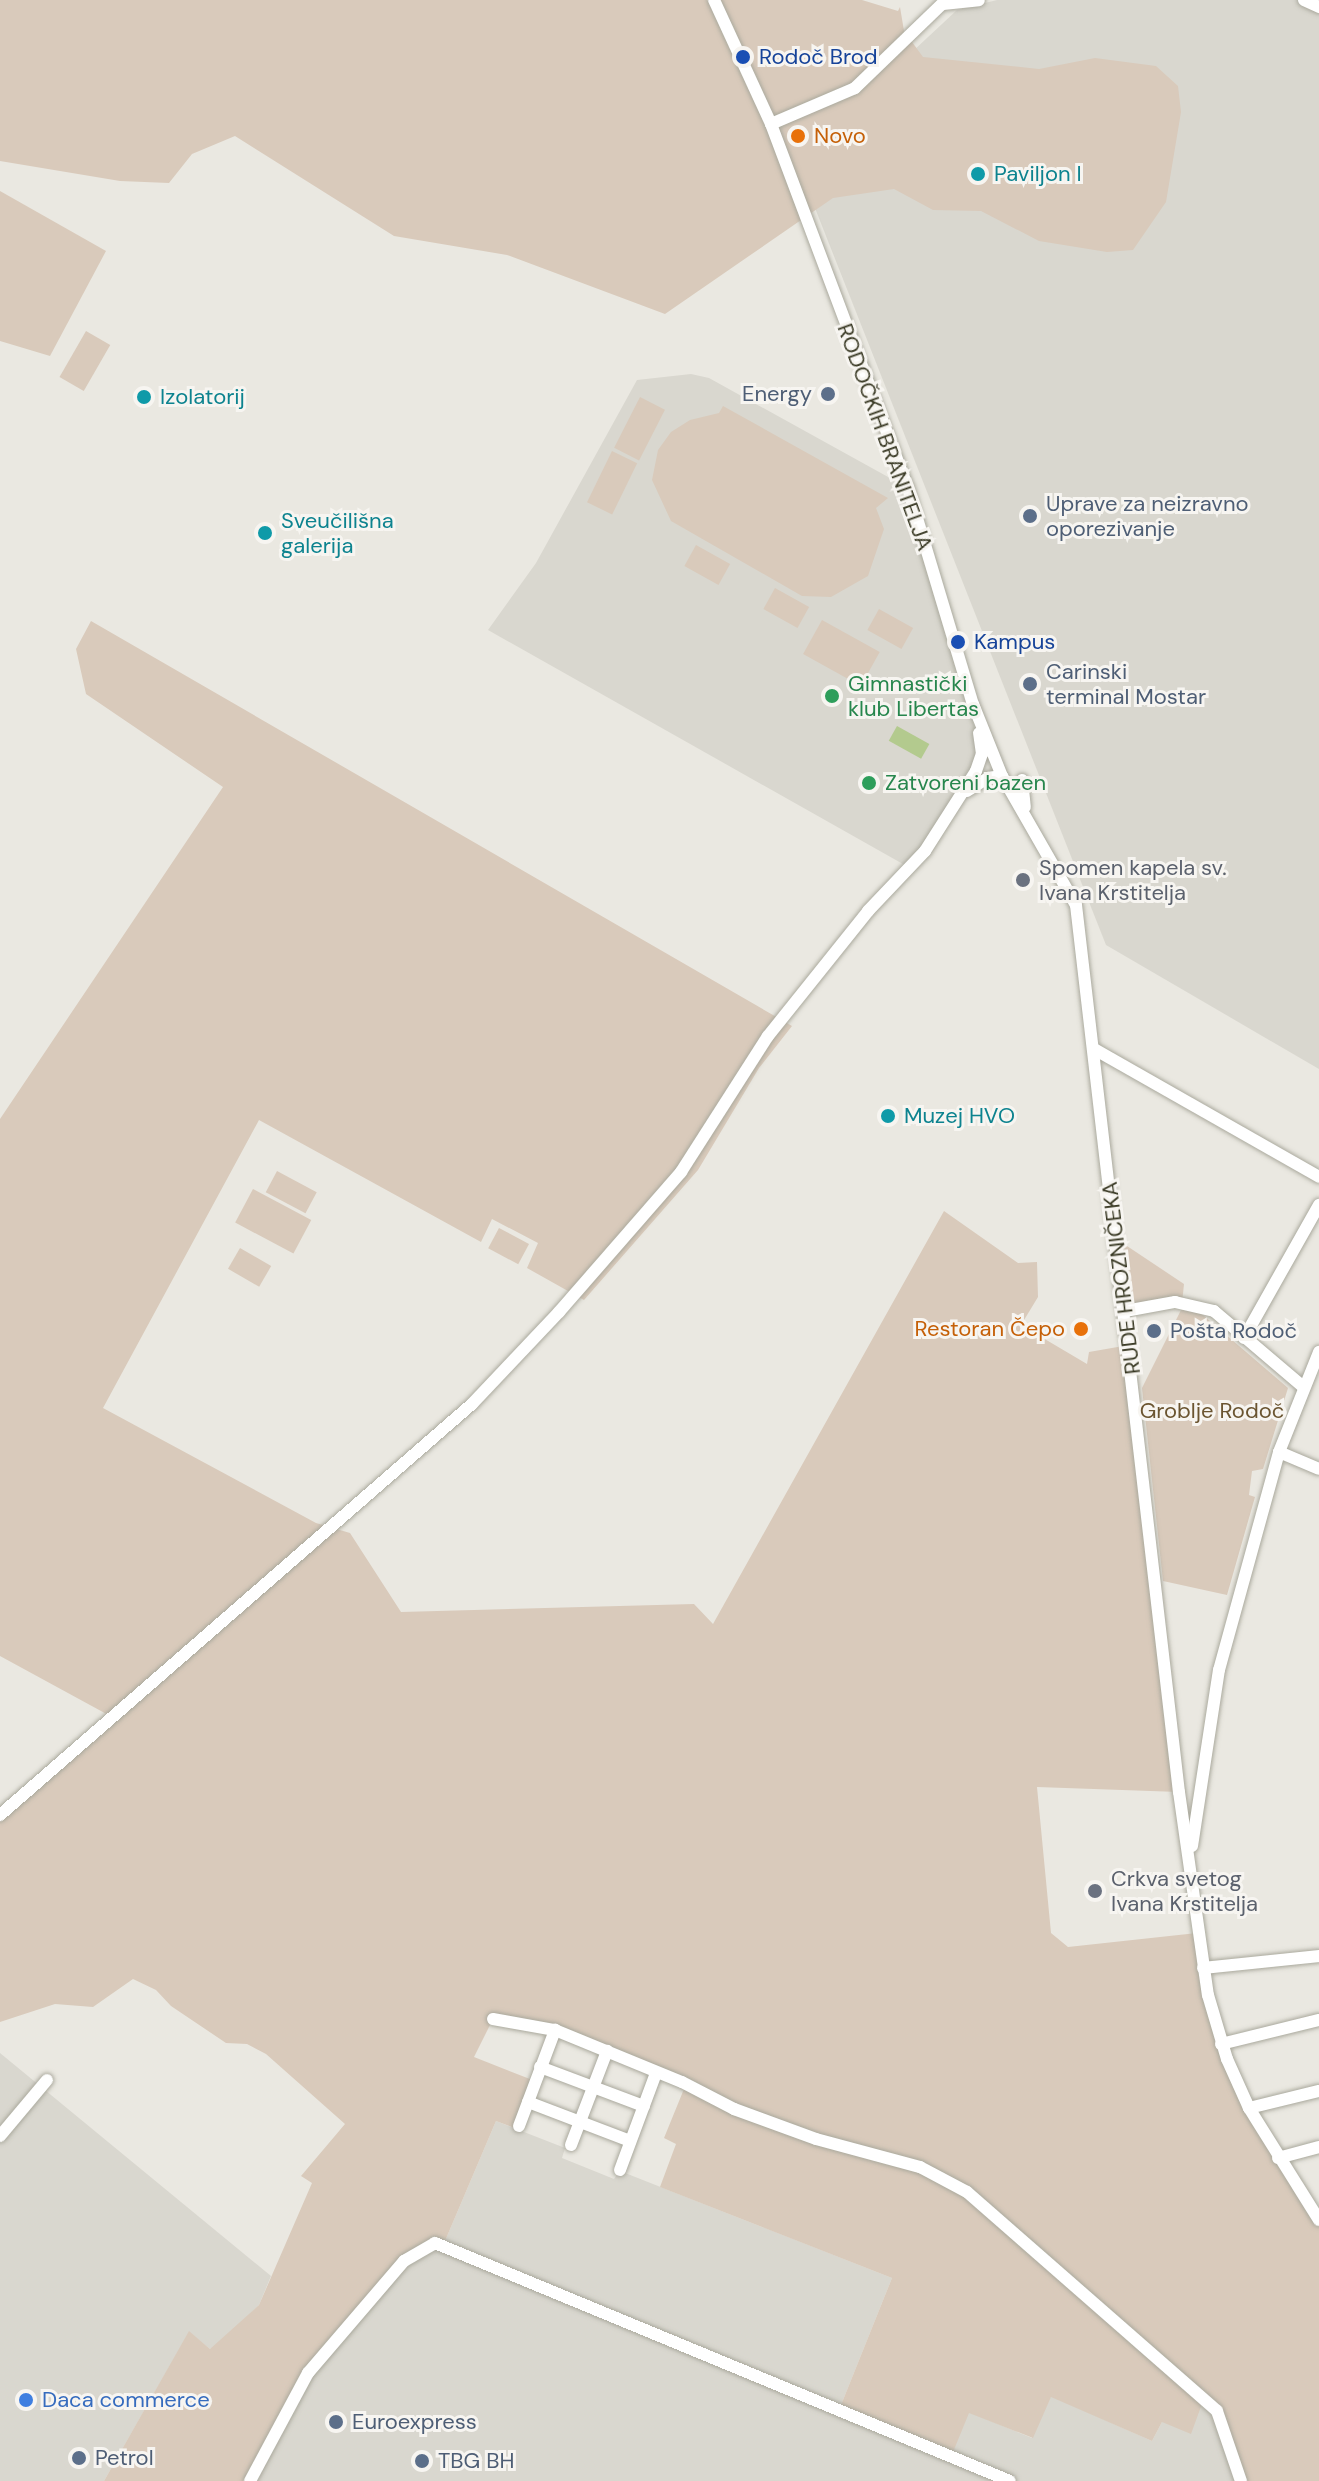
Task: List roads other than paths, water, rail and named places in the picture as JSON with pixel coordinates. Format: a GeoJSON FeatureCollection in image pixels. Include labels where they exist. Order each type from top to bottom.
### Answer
{"type":"FeatureCollection","features":[{"type":"Feature","properties":{"kind":"street","name":"RODOČKIH BRANITELJA"},"geometry":{"type":"LineString","coordinates":[[714,0],[771,124],[908,488],[973,704],[999,770],[1013,795]]}},
{"type":"Feature","properties":{"kind":"street"},"geometry":{"type":"LineString","coordinates":[[771,124],[855,88],[945,2],[979,0]]}},
{"type":"Feature","properties":{"kind":"street"},"geometry":{"type":"LineString","coordinates":[[1304,0],[1319,7]]}},
{"type":"Feature","properties":{"kind":"street"},"geometry":{"type":"LineString","coordinates":[[0,1815],[391,1477],[509,1366],[681,1172],[775,1027],[868,911],[925,851],[962,796],[976,771],[982,745],[973,704]]}},
{"type":"Feature","properties":{"kind":"street"},"geometry":{"type":"LineString","coordinates":[[976,771],[999,770]]}},
{"type":"Feature","properties":{"kind":"street"},"geometry":{"type":"LineString","coordinates":[[962,796],[999,770]]}},
{"type":"Feature","properties":{"kind":"street"},"geometry":{"type":"LineString","coordinates":[[1022,780],[1030,821]]}},
{"type":"Feature","properties":{"kind":"street","name":"RUDE HROZNIČEKA"},"geometry":{"type":"LineString","coordinates":[[1013,795],[1076,905],[1203,1968],[1221,2044],[1249,2108],[1319,2220]]}},
{"type":"Feature","properties":{"kind":"street"},"geometry":{"type":"LineString","coordinates":[[1094,1049],[1319,1177]]}},
{"type":"Feature","properties":{"kind":"street"},"geometry":{"type":"LineString","coordinates":[[1244,1338],[1319,1205]]}},
{"type":"Feature","properties":{"kind":"street"},"geometry":{"type":"LineString","coordinates":[[1125,1311],[1195,1303],[1214,1311],[1302,1386]]}},
{"type":"Feature","properties":{"kind":"street"},"geometry":{"type":"LineString","coordinates":[[1190,1859],[1219,1670],[1279,1452],[1302,1386],[1319,1352]]}},
{"type":"Feature","properties":{"kind":"street"},"geometry":{"type":"LineString","coordinates":[[1279,1452],[1319,1469]]}},
{"type":"Feature","properties":{"kind":"street"},"geometry":{"type":"LineString","coordinates":[[1203,1968],[1319,1956]]}},
{"type":"Feature","properties":{"kind":"street"},"geometry":{"type":"LineString","coordinates":[[493,2019],[555,2030],[734,2109],[816,2139],[920,2167],[967,2192],[1217,2411],[1241,2481]]}},
{"type":"Feature","properties":{"kind":"street"},"geometry":{"type":"LineString","coordinates":[[1221,2044],[1319,2020]]}},
{"type":"Feature","properties":{"kind":"street"},"geometry":{"type":"LineString","coordinates":[[519,2126],[555,2030]]}},
{"type":"Feature","properties":{"kind":"street"},"geometry":{"type":"LineString","coordinates":[[571,2145],[607,2051]]}},
{"type":"Feature","properties":{"kind":"street"},"geometry":{"type":"LineString","coordinates":[[540,2067],[644,2106]]}},
{"type":"Feature","properties":{"kind":"street"},"geometry":{"type":"LineString","coordinates":[[620,2170],[656,2073]]}},
{"type":"Feature","properties":{"kind":"street"},"geometry":{"type":"LineString","coordinates":[[0,2136],[47,2080]]}},
{"type":"Feature","properties":{"kind":"street"},"geometry":{"type":"LineString","coordinates":[[1249,2108],[1319,2091]]}},
{"type":"Feature","properties":{"kind":"street"},"geometry":{"type":"LineString","coordinates":[[528,2102],[630,2141]]}},
{"type":"Feature","properties":{"kind":"street"},"geometry":{"type":"LineString","coordinates":[[1278,2158],[1319,2147]]}},
{"type":"Feature","properties":{"kind":"street"},"geometry":{"type":"LineString","coordinates":[[1306,2200],[1319,2196]]}},
{"type":"Feature","properties":{"kind":"street"},"geometry":{"type":"LineString","coordinates":[[250,2481],[308,2373],[404,2261],[435,2243],[1010,2481]]}},
{"type":"Feature","properties":{"kind":"place","name":"Rodoč Brod"},"geometry":{"type":"Point","coordinates":[743,57]}},
{"type":"Feature","properties":{"kind":"place","name":"Novo"},"geometry":{"type":"Point","coordinates":[798,136]}},
{"type":"Feature","properties":{"kind":"place","name":"Paviljon I"},"geometry":{"type":"Point","coordinates":[978,174]}},
{"type":"Feature","properties":{"kind":"place","name":"Energy"},"geometry":{"type":"Point","coordinates":[828,394]}},
{"type":"Feature","properties":{"kind":"place","name":"Izolatorij"},"geometry":{"type":"Point","coordinates":[144,397]}},
{"type":"Feature","properties":{"kind":"place","name":"Uprave za neizravno oporezivanje"},"geometry":{"type":"Point","coordinates":[1030,516]}},
{"type":"Feature","properties":{"kind":"place","name":"Sveučilišna galerija"},"geometry":{"type":"Point","coordinates":[265,533]}},
{"type":"Feature","properties":{"kind":"place","name":"Kampus"},"geometry":{"type":"Point","coordinates":[958,642]}},
{"type":"Feature","properties":{"kind":"place","name":"Carinski terminal Mostar"},"geometry":{"type":"Point","coordinates":[1030,684]}},
{"type":"Feature","properties":{"kind":"place","name":"Gimnastički klub Libertas"},"geometry":{"type":"Point","coordinates":[832,696]}},
{"type":"Feature","properties":{"kind":"place","name":"Zatvoreni bazen"},"geometry":{"type":"Point","coordinates":[869,783]}},
{"type":"Feature","properties":{"kind":"place","name":"Spomen kapela sv. Ivana Krstitelja"},"geometry":{"type":"Point","coordinates":[1023,880]}},
{"type":"Feature","properties":{"kind":"place","name":"Muzej HVO"},"geometry":{"type":"Point","coordinates":[888,1116]}},
{"type":"Feature","properties":{"kind":"place","name":"Restoran Čepo"},"geometry":{"type":"Point","coordinates":[1081,1329]}},
{"type":"Feature","properties":{"kind":"place","name":"Pošta Rodoč"},"geometry":{"type":"Point","coordinates":[1154,1331]}},
{"type":"Feature","properties":{"kind":"place","name":"Crkva svetog Ivana Krstitelja"},"geometry":{"type":"Point","coordinates":[1095,1891]}},
{"type":"Feature","properties":{"kind":"place","name":"Daca commerce"},"geometry":{"type":"Point","coordinates":[26,2400]}},
{"type":"Feature","properties":{"kind":"place","name":"Euroexpress"},"geometry":{"type":"Point","coordinates":[336,2422]}},
{"type":"Feature","properties":{"kind":"place","name":"Petrol"},"geometry":{"type":"Point","coordinates":[79,2458]}},
{"type":"Feature","properties":{"kind":"place","name":"TBG BH"},"geometry":{"type":"Point","coordinates":[422,2461]}},
{"type":"Feature","properties":{"kind":"park label","name":"Groblje Rodoč"},"geometry":{"type":"Point","coordinates":[1212,1411]}}]}
